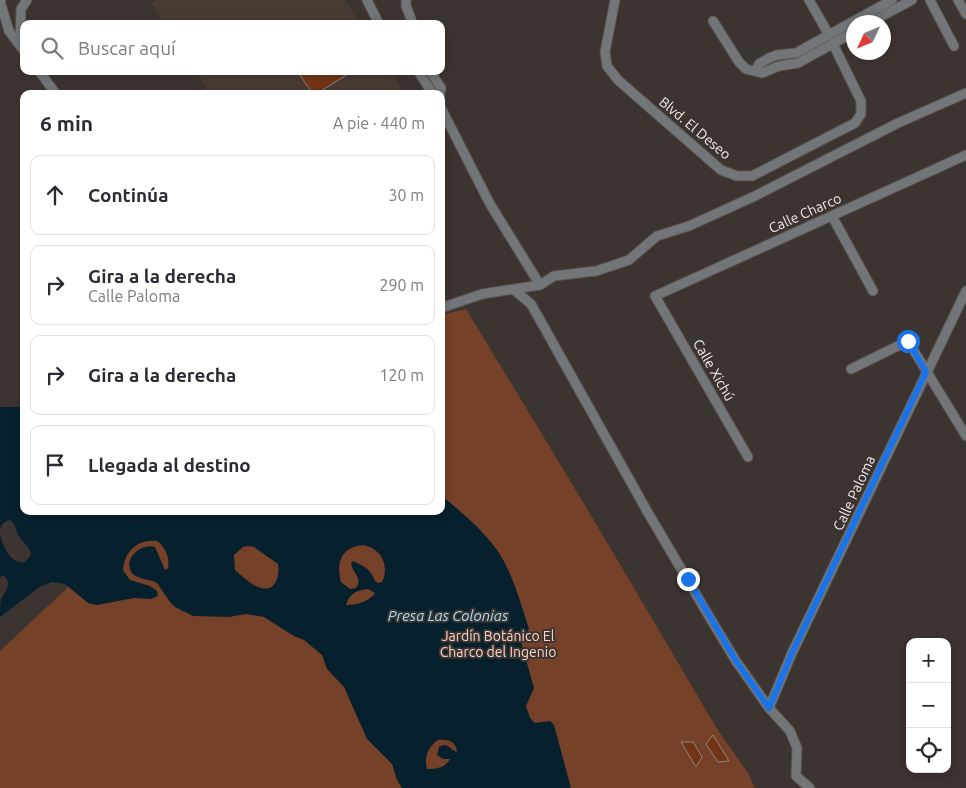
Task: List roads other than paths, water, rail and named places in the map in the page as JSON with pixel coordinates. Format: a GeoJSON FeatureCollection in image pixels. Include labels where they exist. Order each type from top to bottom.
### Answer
{"type":"FeatureCollection","features":[{"type":"Feature","properties":{"kind":"street"},"geometry":{"type":"LineString","coordinates":[[1,0],[8,31],[20,46]]}},
{"type":"Feature","properties":{"kind":"street"},"geometry":{"type":"LineString","coordinates":[[21,20],[21,9],[27,0]]}},
{"type":"Feature","properties":{"kind":"street"},"geometry":{"type":"LineString","coordinates":[[367,0],[377,20]]}},
{"type":"Feature","properties":{"kind":"street"},"geometry":{"type":"LineString","coordinates":[[406,0],[406,6],[411,20]]}},
{"type":"Feature","properties":{"kind":"street","name":"Blvd. El Deseo"},"geometry":{"type":"LineString","coordinates":[[615,0],[605,52],[607,66],[618,80],[721,170],[736,176],[752,176],[855,123],[861,114],[861,101],[831,40]]}},
{"type":"Feature","properties":{"kind":"street"},"geometry":{"type":"LineString","coordinates":[[809,0],[831,40]]}},
{"type":"Feature","properties":{"kind":"street"},"geometry":{"type":"LineString","coordinates":[[713,21],[739,62],[746,69],[762,73],[779,66],[798,63],[892,0]]}},
{"type":"Feature","properties":{"kind":"street"},"geometry":{"type":"LineString","coordinates":[[884,15],[912,0]]}},
{"type":"Feature","properties":{"kind":"street"},"geometry":{"type":"LineString","coordinates":[[930,0],[954,46]]}},
{"type":"Feature","properties":{"kind":"street"},"geometry":{"type":"LineString","coordinates":[[958,0],[966,14]]}},
{"type":"Feature","properties":{"kind":"street"},"geometry":{"type":"LineString","coordinates":[[831,40],[846,35]]}},
{"type":"Feature","properties":{"kind":"street"},"geometry":{"type":"LineString","coordinates":[[42,75],[53,90]]}},
{"type":"Feature","properties":{"kind":"street"},"geometry":{"type":"LineString","coordinates":[[421,75],[430,90]]}},
{"type":"Feature","properties":{"kind":"street"},"geometry":{"type":"LineString","coordinates":[[433,75],[441,90]]}},
{"type":"Feature","properties":{"kind":"street"},"geometry":{"type":"LineString","coordinates":[[445,307],[482,294],[540,285],[554,276],[596,271],[629,260],[657,236],[689,226],[898,123],[966,93]]}},
{"type":"Feature","properties":{"kind":"street"},"geometry":{"type":"LineString","coordinates":[[445,116],[490,204],[540,285]]}},
{"type":"Feature","properties":{"kind":"street","name":"Calle Charco"},"geometry":{"type":"LineString","coordinates":[[655,296],[966,155]]}},
{"type":"Feature","properties":{"kind":"street"},"geometry":{"type":"LineString","coordinates":[[832,216],[873,292]]}},
{"type":"Feature","properties":{"kind":"street"},"geometry":{"type":"LineString","coordinates":[[513,289],[531,304],[647,511],[736,661],[769,708],[790,731],[797,748],[796,776],[810,788]]}},
{"type":"Feature","properties":{"kind":"street","name":"Calle Paloma"},"geometry":{"type":"LineString","coordinates":[[769,708],[792,653],[966,291]]}},
{"type":"Feature","properties":{"kind":"street","name":"Calle Xichú"},"geometry":{"type":"LineString","coordinates":[[655,296],[748,457]]}},
{"type":"Feature","properties":{"kind":"street"},"geometry":{"type":"LineString","coordinates":[[851,369],[908,341],[966,436]]}},
{"type":"Feature","properties":{"kind":"water","name":"Presa Las Colonias"},"geometry":{"type":"Polygon","coordinates":[[[0,407],[20,407],[20,515],[445,515],[445,498],[471,521],[497,550],[516,588],[529,629],[521,642],[534,688],[526,706],[530,718],[535,723],[550,721],[554,725],[571,788],[402,788],[397,780],[392,764],[367,739],[344,687],[327,669],[322,655],[304,640],[294,636],[264,617],[246,614],[229,617],[193,616],[175,607],[157,583],[134,575],[130,570],[129,564],[134,554],[143,547],[155,547],[165,570],[168,568],[166,553],[157,541],[144,542],[134,547],[126,557],[123,570],[130,580],[150,586],[157,591],[158,596],[151,599],[134,598],[97,605],[88,603],[65,584],[52,582],[41,586],[0,617],[1,600],[6,591],[8,581],[3,575],[0,577],[0,535],[8,554],[15,560],[25,562],[31,555],[10,520],[4,522],[0,530],[0,407]],[[363,545],[350,549],[345,553],[340,562],[341,582],[350,589],[356,588],[358,584],[357,576],[351,564],[353,561],[367,569],[378,583],[382,582],[384,576],[384,564],[379,554],[375,550],[363,545]],[[243,547],[234,555],[235,570],[254,585],[266,589],[276,582],[278,564],[254,547],[243,547]],[[368,589],[351,595],[346,605],[369,599],[375,593],[368,589]],[[438,740],[429,749],[427,769],[443,766],[450,759],[443,759],[437,755],[439,747],[442,745],[447,745],[457,752],[453,743],[438,740]]]}},
{"type":"Feature","properties":{"kind":"park label","name":"Jardín Botánico El Charco del Ingenio"},"geometry":{"type":"Point","coordinates":[498,644]}}]}
